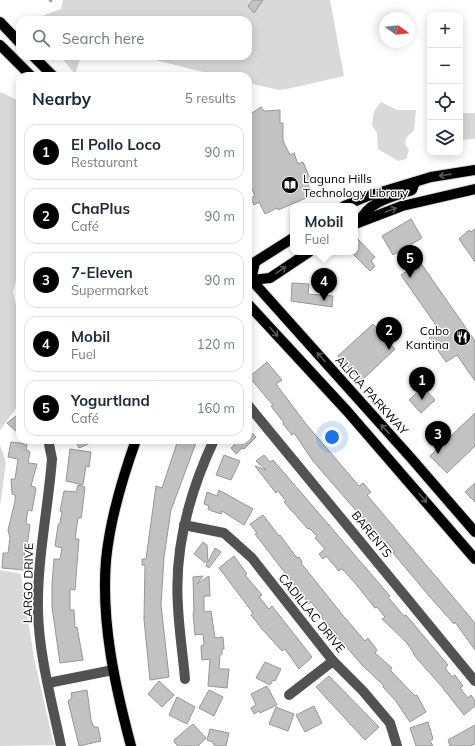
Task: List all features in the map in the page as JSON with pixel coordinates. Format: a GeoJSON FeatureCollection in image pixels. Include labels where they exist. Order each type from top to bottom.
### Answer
{"type":"FeatureCollection","features":[{"type":"Feature","properties":{"kind":"main road"},"geometry":{"type":"LineString","coordinates":[[0,22],[16,39]]}},
{"type":"Feature","properties":{"kind":"main road"},"geometry":{"type":"LineString","coordinates":[[0,45],[27,72]]}},
{"type":"Feature","properties":{"kind":"main road"},"geometry":{"type":"LineString","coordinates":[[37,60],[49,72]]}},
{"type":"Feature","properties":{"kind":"main road"},"geometry":{"type":"LineString","coordinates":[[353,203],[431,176],[475,170]]}},
{"type":"Feature","properties":{"kind":"main road"},"geometry":{"type":"LineString","coordinates":[[358,221],[364,212],[374,204],[412,190],[415,182]]}},
{"type":"Feature","properties":{"kind":"main road"},"geometry":{"type":"LineString","coordinates":[[358,222],[402,206],[475,189]]}},
{"type":"Feature","properties":{"kind":"main road"},"geometry":{"type":"LineString","coordinates":[[252,270],[255,262],[290,240]]}},
{"type":"Feature","properties":{"kind":"main road"},"geometry":{"type":"LineString","coordinates":[[252,279],[270,278],[304,255]]}},
{"type":"Feature","properties":{"kind":"main road","name":"ALICIA PARKWAY"},"geometry":{"type":"LineString","coordinates":[[252,282],[411,458],[475,532]]}},
{"type":"Feature","properties":{"kind":"main road"},"geometry":{"type":"LineString","coordinates":[[252,308],[397,469],[475,559]]}},
{"type":"Feature","properties":{"kind":"main road"},"geometry":{"type":"LineString","coordinates":[[131,746],[113,670],[106,620],[106,560],[117,501],[135,444]]}},
{"type":"Feature","properties":{"kind":"main road"},"geometry":{"type":"LineString","coordinates":[[397,469],[411,458]]}},
{"type":"Feature","properties":{"kind":"street","name":"BARENTS"},"geometry":{"type":"LineString","coordinates":[[252,410],[475,681]]}},
{"type":"Feature","properties":{"kind":"street","name":"LARGO DRIVE"},"geometry":{"type":"LineString","coordinates":[[49,444],[52,459],[39,565],[38,612],[42,650],[61,746]]}},
{"type":"Feature","properties":{"kind":"street"},"geometry":{"type":"LineString","coordinates":[[186,679],[177,605],[179,557],[184,525],[197,479],[212,444]]}},
{"type":"Feature","properties":{"kind":"street","name":"CADILLAC DRIVE"},"geometry":{"type":"LineString","coordinates":[[184,525],[224,533],[252,558],[334,661],[363,691],[390,723],[397,746]]}},
{"type":"Feature","properties":{"kind":"street"},"geometry":{"type":"LineString","coordinates":[[289,695],[334,661]]}},
{"type":"Feature","properties":{"kind":"street"},"geometry":{"type":"LineString","coordinates":[[48,683],[113,670]]}},
{"type":"Feature","properties":{"kind":"shaded area"},"geometry":{"type":"Polygon","coordinates":[[[63,0],[330,0],[344,76],[279,90],[252,84],[252,72],[203,72],[155,60],[252,60],[252,16],[42,16],[61,9],[63,0]]]}},
{"type":"Feature","properties":{"kind":"shaded area"},"geometry":{"type":"Polygon","coordinates":[[[63,60],[80,60],[76,72],[73,72],[63,60]]]}},
{"type":"Feature","properties":{"kind":"shaded area"},"geometry":{"type":"Polygon","coordinates":[[[0,92],[16,99],[16,281],[13,292],[16,305],[16,408],[0,430],[0,92]]]}},
{"type":"Feature","properties":{"kind":"shaded area"},"geometry":{"type":"Polygon","coordinates":[[[381,102],[397,110],[416,110],[414,130],[406,138],[405,144],[409,150],[406,159],[398,161],[378,149],[377,133],[372,125],[374,111],[381,102]]]}},
{"type":"Feature","properties":{"kind":"shaded area"},"geometry":{"type":"Polygon","coordinates":[[[463,113],[475,113],[475,139],[463,140],[463,113]]]}},
{"type":"Feature","properties":{"kind":"shaded area"},"geometry":{"type":"Polygon","coordinates":[[[0,445],[6,462],[0,506],[0,445]]]}},
{"type":"Feature","properties":{"kind":"shaded area"},"geometry":{"type":"Polygon","coordinates":[[[0,570],[21,574],[34,658],[54,745],[0,746],[0,570]]]}},
{"type":"Feature","properties":{"kind":"building"},"geometry":{"type":"Polygon","coordinates":[[[253,0],[263,0],[254,13],[248,6],[253,0]]]}},
{"type":"Feature","properties":{"kind":"building"},"geometry":{"type":"Polygon","coordinates":[[[261,107],[264,111],[280,110],[280,123],[283,123],[283,141],[290,155],[294,153],[298,164],[303,162],[312,183],[308,184],[313,195],[265,214],[259,202],[254,205],[252,200],[252,198],[255,196],[252,189],[252,113],[261,107]]]}},
{"type":"Feature","properties":{"kind":"building"},"geometry":{"type":"Polygon","coordinates":[[[411,219],[422,238],[393,255],[382,236],[411,219]]]}},
{"type":"Feature","properties":{"kind":"building"},"geometry":{"type":"Polygon","coordinates":[[[475,229],[475,262],[459,239],[469,230],[471,232],[475,229]]]}},
{"type":"Feature","properties":{"kind":"building"},"geometry":{"type":"Polygon","coordinates":[[[358,239],[375,257],[371,261],[375,266],[370,271],[354,255],[358,255],[358,239]]]}},
{"type":"Feature","properties":{"kind":"building"},"geometry":{"type":"Polygon","coordinates":[[[420,262],[475,341],[475,381],[457,355],[446,362],[429,338],[440,331],[401,275],[420,262]]]}},
{"type":"Feature","properties":{"kind":"building"},"geometry":{"type":"Polygon","coordinates":[[[292,283],[309,284],[308,294],[333,296],[332,307],[291,301],[292,283]]]}},
{"type":"Feature","properties":{"kind":"building"},"geometry":{"type":"Polygon","coordinates":[[[373,324],[395,349],[361,381],[338,356],[373,324]]]}},
{"type":"Feature","properties":{"kind":"building"},"geometry":{"type":"Polygon","coordinates":[[[267,362],[282,380],[276,384],[306,424],[359,486],[363,483],[371,492],[367,495],[475,623],[475,650],[455,622],[454,624],[430,597],[393,553],[395,552],[387,542],[385,544],[313,461],[294,433],[292,435],[283,424],[284,423],[271,406],[273,405],[252,380],[252,374],[267,362]]]}},
{"type":"Feature","properties":{"kind":"building"},"geometry":{"type":"Polygon","coordinates":[[[423,387],[435,400],[421,413],[409,400],[423,387]]]}},
{"type":"Feature","properties":{"kind":"building"},"geometry":{"type":"Polygon","coordinates":[[[475,413],[475,446],[447,473],[430,456],[475,413]]]}},
{"type":"Feature","properties":{"kind":"building"},"geometry":{"type":"Polygon","coordinates":[[[16,416],[16,431],[7,423],[16,416]]]}},
{"type":"Feature","properties":{"kind":"building"},"geometry":{"type":"Polygon","coordinates":[[[252,433],[256,437],[252,441],[252,433]]]}},
{"type":"Feature","properties":{"kind":"building"},"geometry":{"type":"Polygon","coordinates":[[[11,442],[16,443],[16,444],[27,444],[26,449],[30,452],[28,463],[37,464],[31,486],[35,487],[36,489],[32,511],[28,510],[26,522],[30,525],[27,546],[25,546],[24,570],[2,568],[3,553],[8,553],[10,538],[8,530],[15,501],[15,495],[12,494],[11,479],[15,479],[18,459],[8,457],[11,442]]]}},
{"type":"Feature","properties":{"kind":"building"},"geometry":{"type":"Polygon","coordinates":[[[77,444],[88,444],[79,448],[77,444]]]}},
{"type":"Feature","properties":{"kind":"building"},"geometry":{"type":"Polygon","coordinates":[[[177,444],[196,444],[171,510],[164,557],[161,605],[169,677],[150,680],[144,619],[145,565],[142,565],[142,559],[146,559],[156,486],[162,488],[177,444]]]}},
{"type":"Feature","properties":{"kind":"building"},"geometry":{"type":"Polygon","coordinates":[[[235,444],[249,444],[236,454],[231,448],[235,444]]]}},
{"type":"Feature","properties":{"kind":"building"},"geometry":{"type":"Polygon","coordinates":[[[70,449],[91,452],[89,467],[86,466],[83,485],[66,481],[70,449]]]}},
{"type":"Feature","properties":{"kind":"building"},"geometry":{"type":"Polygon","coordinates":[[[224,455],[240,461],[231,480],[216,475],[224,455]]]}},
{"type":"Feature","properties":{"kind":"building"},"geometry":{"type":"Polygon","coordinates":[[[264,455],[270,462],[273,460],[390,596],[388,597],[404,616],[406,615],[448,665],[445,668],[452,677],[455,675],[463,686],[460,688],[468,698],[471,695],[475,701],[475,706],[464,715],[413,654],[414,653],[406,642],[382,619],[385,617],[377,607],[375,608],[343,570],[341,569],[339,571],[326,556],[323,559],[319,554],[325,549],[315,538],[317,536],[309,528],[308,529],[284,502],[286,501],[278,491],[276,493],[255,466],[266,470],[256,461],[264,455]]]}},
{"type":"Feature","properties":{"kind":"building"},"geometry":{"type":"Polygon","coordinates":[[[475,483],[475,502],[465,492],[475,483]]]}},
{"type":"Feature","properties":{"kind":"building"},"geometry":{"type":"Polygon","coordinates":[[[78,485],[85,487],[81,518],[78,518],[75,539],[79,539],[75,590],[70,589],[70,610],[74,610],[75,628],[77,627],[83,660],[60,663],[52,607],[52,584],[54,559],[60,559],[62,548],[55,546],[58,525],[60,523],[62,512],[60,511],[64,491],[76,492],[78,485]]]}},
{"type":"Feature","properties":{"kind":"building"},"geometry":{"type":"Polygon","coordinates":[[[219,490],[253,509],[244,525],[222,511],[221,514],[208,509],[209,506],[204,504],[207,492],[217,496],[219,490]]]}},
{"type":"Feature","properties":{"kind":"building"},"geometry":{"type":"Polygon","coordinates":[[[263,515],[297,558],[299,557],[302,562],[301,563],[345,618],[365,641],[368,638],[377,650],[375,653],[392,668],[390,669],[392,672],[415,696],[417,695],[426,712],[410,722],[395,700],[383,687],[384,686],[362,665],[321,617],[323,616],[311,602],[309,604],[255,534],[257,533],[250,524],[263,515]]]}},
{"type":"Feature","properties":{"kind":"building"},"geometry":{"type":"Polygon","coordinates":[[[203,542],[207,545],[208,562],[215,548],[221,552],[209,568],[206,566],[207,564],[194,554],[203,542]]]}},
{"type":"Feature","properties":{"kind":"building"},"geometry":{"type":"Polygon","coordinates":[[[234,556],[247,574],[245,575],[262,595],[259,597],[269,609],[272,606],[312,657],[299,669],[285,649],[282,651],[262,629],[251,615],[253,613],[219,568],[234,556]]]}},
{"type":"Feature","properties":{"kind":"building"},"geometry":{"type":"Polygon","coordinates":[[[203,576],[197,584],[209,576],[210,596],[204,596],[204,612],[211,611],[215,638],[223,637],[224,649],[222,649],[222,654],[220,655],[219,669],[229,669],[227,688],[208,686],[210,659],[202,660],[201,646],[204,645],[203,634],[195,635],[193,613],[193,577],[203,576]]]}},
{"type":"Feature","properties":{"kind":"building"},"geometry":{"type":"Polygon","coordinates":[[[265,662],[281,669],[275,681],[273,680],[270,685],[256,678],[265,662]]]}},
{"type":"Feature","properties":{"kind":"building"},"geometry":{"type":"Polygon","coordinates":[[[329,676],[379,727],[365,740],[316,687],[329,676]]]}},
{"type":"Feature","properties":{"kind":"building"},"geometry":{"type":"Polygon","coordinates":[[[159,681],[174,695],[162,707],[148,694],[159,681]]]}},
{"type":"Feature","properties":{"kind":"building"},"geometry":{"type":"Polygon","coordinates":[[[267,686],[277,705],[260,713],[259,711],[254,714],[251,708],[256,705],[251,694],[267,686]]]}},
{"type":"Feature","properties":{"kind":"building"},"geometry":{"type":"Polygon","coordinates":[[[87,690],[91,720],[94,727],[98,727],[101,741],[79,746],[68,701],[72,698],[71,693],[87,690]]]}},
{"type":"Feature","properties":{"kind":"building"},"geometry":{"type":"Polygon","coordinates":[[[209,690],[223,697],[214,716],[199,708],[209,690]]]}},
{"type":"Feature","properties":{"kind":"building"},"geometry":{"type":"Polygon","coordinates":[[[177,697],[195,707],[187,724],[169,715],[177,697]]]}},
{"type":"Feature","properties":{"kind":"building"},"geometry":{"type":"Polygon","coordinates":[[[314,706],[322,723],[305,732],[296,715],[314,706]]]}},
{"type":"Feature","properties":{"kind":"building"},"geometry":{"type":"Polygon","coordinates":[[[276,707],[294,714],[288,731],[269,724],[276,707]]]}},
{"type":"Feature","properties":{"kind":"building"},"geometry":{"type":"Polygon","coordinates":[[[428,722],[433,739],[430,741],[433,746],[416,746],[410,728],[428,722]]]}},
{"type":"Feature","properties":{"kind":"building"},"geometry":{"type":"Polygon","coordinates":[[[193,724],[206,738],[198,746],[178,746],[174,742],[175,739],[193,724]]]}},
{"type":"Feature","properties":{"kind":"building"},"geometry":{"type":"Polygon","coordinates":[[[475,725],[475,744],[470,746],[450,746],[448,740],[475,725]]]}},
{"type":"Feature","properties":{"kind":"building"},"geometry":{"type":"Polygon","coordinates":[[[210,729],[229,733],[226,746],[216,746],[213,742],[207,740],[210,729]]]}},
{"type":"Feature","properties":{"kind":"place","name":"Laguna Hills Technology Library"},"geometry":{"type":"Point","coordinates":[290,185]}},
{"type":"Feature","properties":{"kind":"place","name":"Yogurtland"},"geometry":{"type":"Point","coordinates":[410,278]}},
{"type":"Feature","properties":{"kind":"place","name":"Mobil"},"geometry":{"type":"Point","coordinates":[324,301]}},
{"type":"Feature","properties":{"kind":"place","name":"Cabo Kantina"},"geometry":{"type":"Point","coordinates":[462,337]}},
{"type":"Feature","properties":{"kind":"place","name":"ChaPlus"},"geometry":{"type":"Point","coordinates":[389,350]}},
{"type":"Feature","properties":{"kind":"place","name":"El Pollo Loco"},"geometry":{"type":"Point","coordinates":[422,400]}},
{"type":"Feature","properties":{"kind":"place","name":"7-Eleven"},"geometry":{"type":"Point","coordinates":[438,454]}}]}
